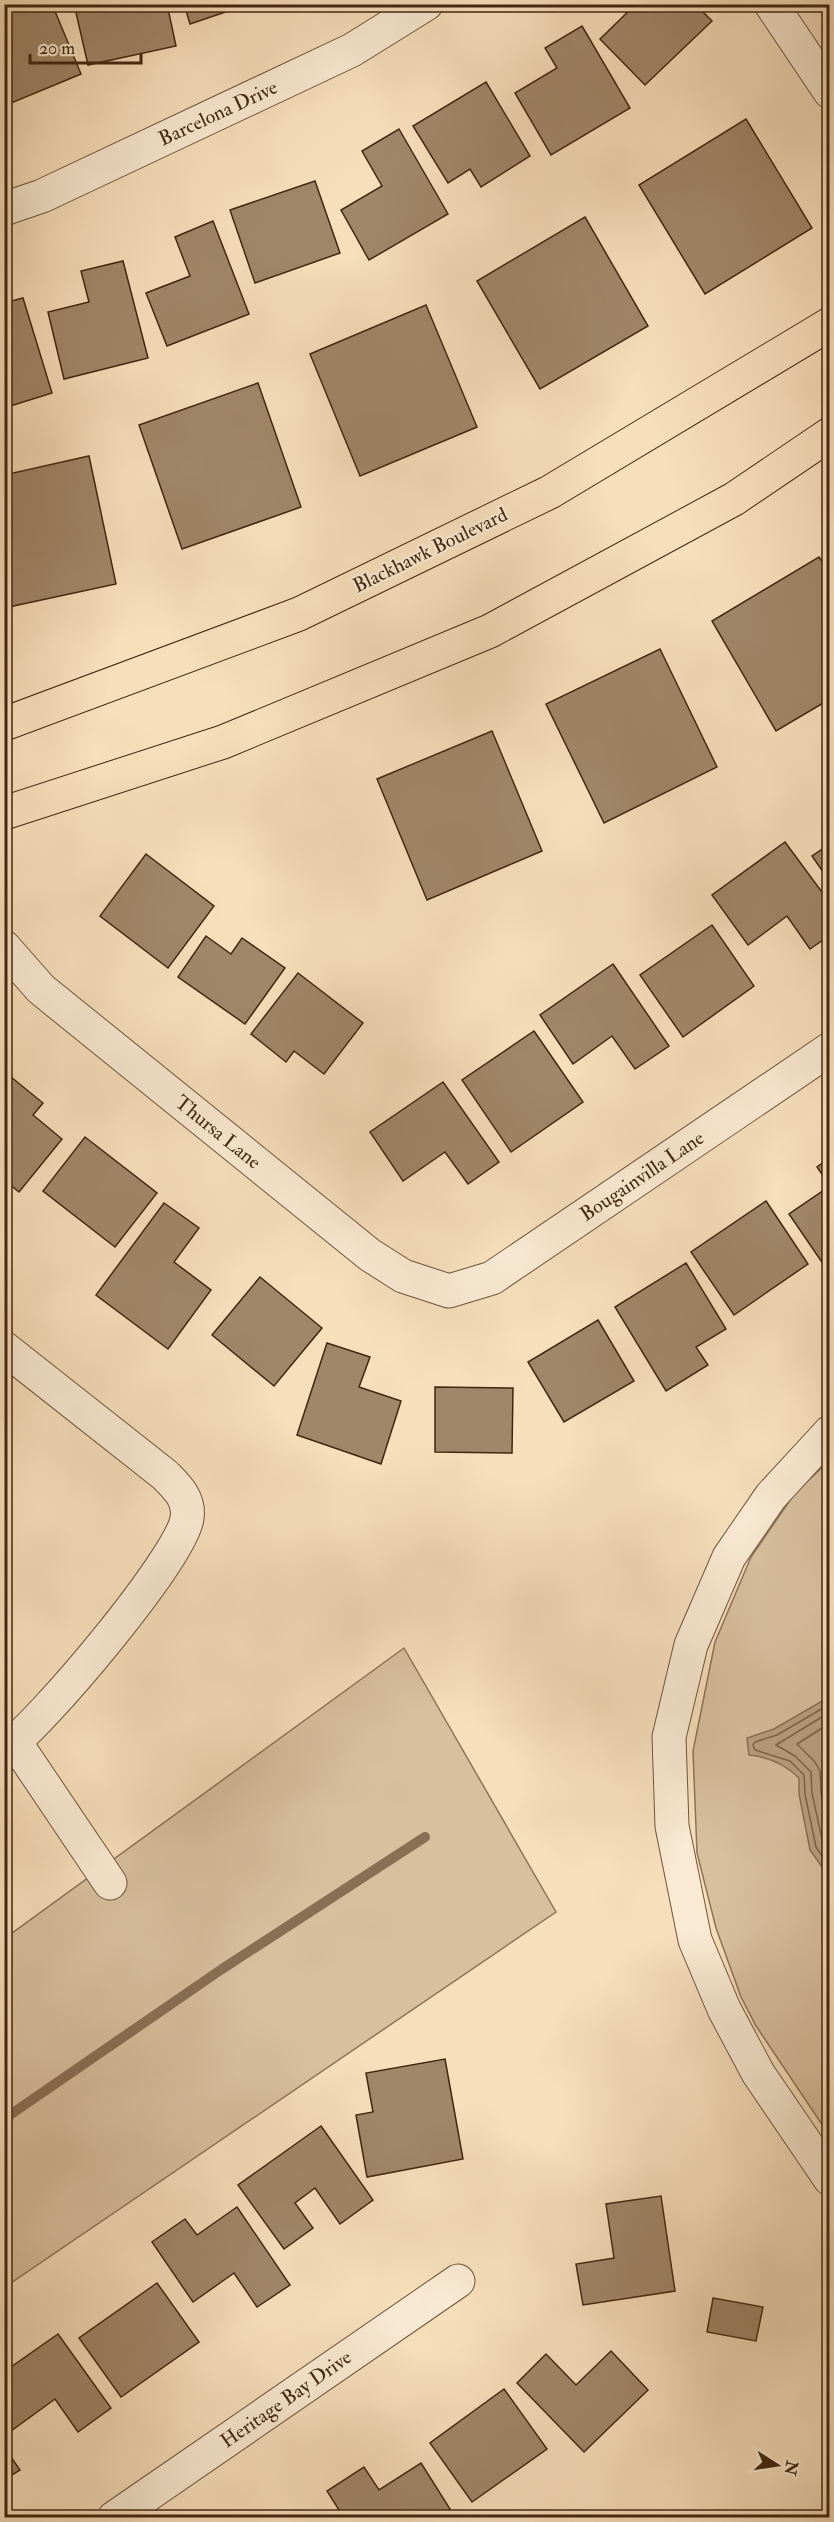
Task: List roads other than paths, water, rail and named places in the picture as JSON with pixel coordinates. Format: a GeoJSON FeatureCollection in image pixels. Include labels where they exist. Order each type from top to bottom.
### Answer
{"type":"FeatureCollection","features":[{"type":"Feature","properties":{"kind":"main road","name":"Blackhawk Boulevard"},"geometry":{"type":"LineString","coordinates":[[4,724],[299,614],[550,492],[830,324]]}},
{"type":"Feature","properties":{"kind":"main road"},"geometry":{"type":"LineString","coordinates":[[4,813],[224,742],[490,631],[734,499],[830,434]]}},
{"type":"Feature","properties":{"kind":"street","name":"Barcelona Drive"},"geometry":{"type":"LineString","coordinates":[[4,209],[52,191],[352,50],[426,4]]}},
{"type":"Feature","properties":{"kind":"street"},"geometry":{"type":"LineString","coordinates":[[771,4],[830,92]]}},
{"type":"Feature","properties":{"kind":"street","name":"Thursa Lane"},"geometry":{"type":"LineString","coordinates":[[4,947],[41,989],[370,1255],[402,1276],[449,1291]]}},
{"type":"Feature","properties":{"kind":"street","name":"Bougainvilla Lane"},"geometry":{"type":"LineString","coordinates":[[449,1291],[492,1278],[830,1049]]}},
{"type":"Feature","properties":{"kind":"street"},"geometry":{"type":"LineString","coordinates":[[4,1348],[165,1475],[186,1500],[187,1518],[169,1558],[64,1693],[10,1746],[110,1883]]}},
{"type":"Feature","properties":{"kind":"street"},"geometry":{"type":"LineString","coordinates":[[830,1432],[771,1496],[729,1557],[691,1645],[669,1737],[672,1826],[695,1940],[724,2009],[758,2073],[830,2179]]}},
{"type":"Feature","properties":{"kind":"street","name":"Heritage Bay Drive"},"geometry":{"type":"LineString","coordinates":[[114,2517],[458,2281]]}},
{"type":"Feature","properties":{"kind":"water"},"geometry":{"type":"Polygon","coordinates":[[[829,1697],[829,1877],[810,1850],[799,1794],[799,1778],[776,1762],[749,1755],[747,1738],[774,1729],[829,1697]]]}},
{"type":"Feature","properties":{"kind":"waterway"},"geometry":{"type":"LineString","coordinates":[[4,2119],[222,1969],[425,1837]]}}]}
